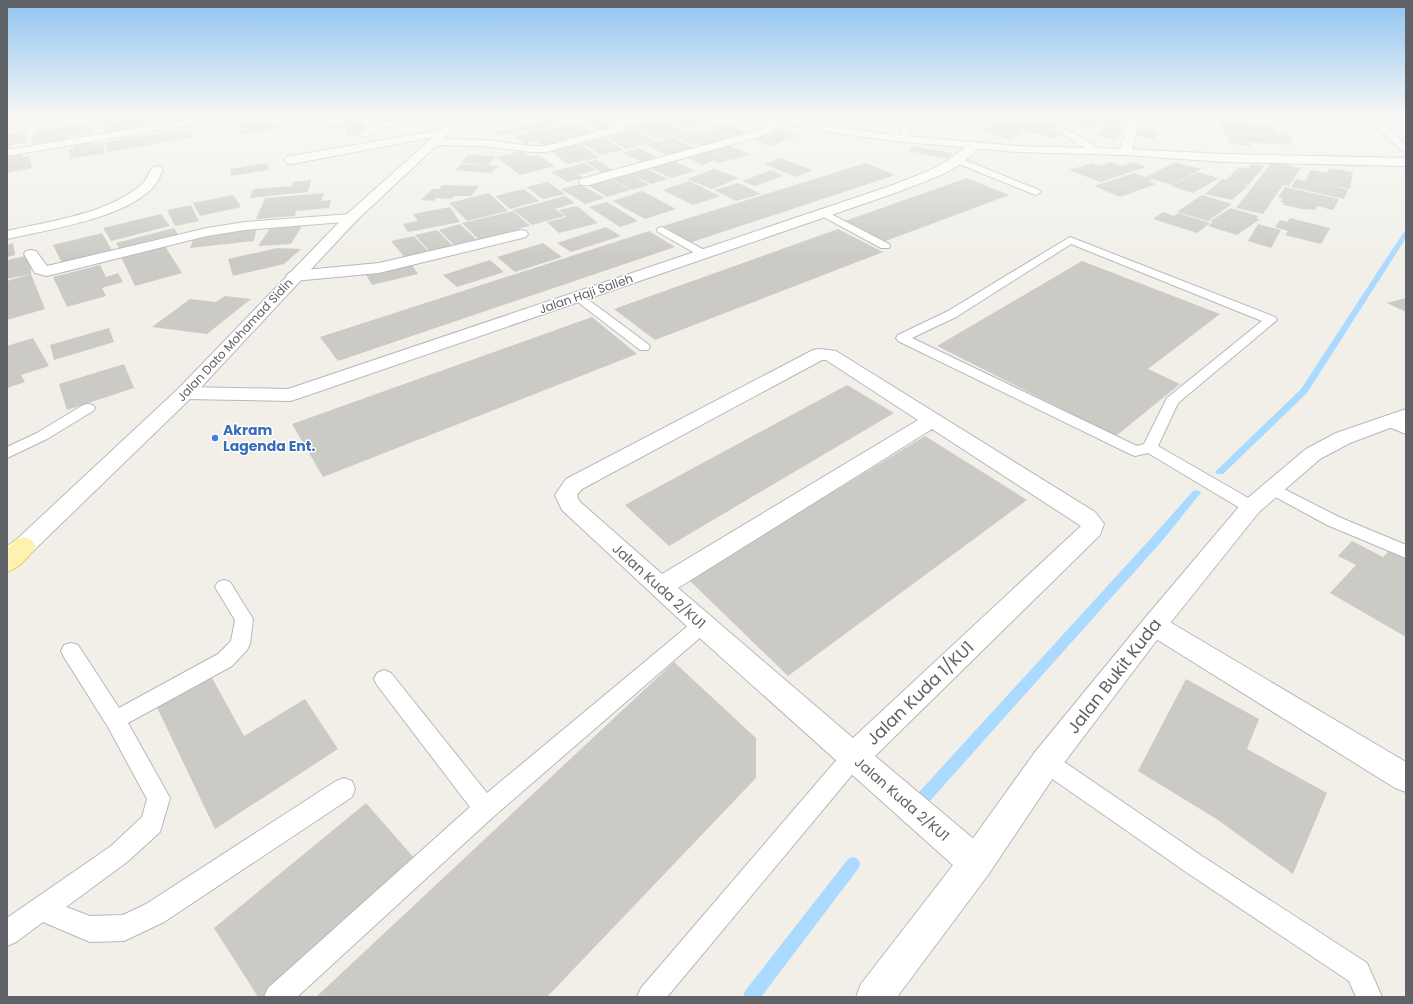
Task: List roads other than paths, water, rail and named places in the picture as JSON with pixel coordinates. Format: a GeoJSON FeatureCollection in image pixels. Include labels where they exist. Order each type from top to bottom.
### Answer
{"type":"FeatureCollection","features":[{"type":"Feature","properties":{"kind":"main road"},"geometry":{"type":"LineString","coordinates":[[7,563],[13,553]]}},
{"type":"Feature","properties":{"kind":"street","name":"Jalan Dato Mohamad Sidin"},"geometry":{"type":"LineString","coordinates":[[13,553],[185,393],[294,276],[351,218],[409,164]]}},
{"type":"Feature","properties":{"kind":"street"},"geometry":{"type":"LineString","coordinates":[[585,182],[650,164]]}},
{"type":"Feature","properties":{"kind":"street","name":"Jalan Haji Salleh"},"geometry":{"type":"LineString","coordinates":[[185,393],[290,394],[894,189],[952,164]]}},
{"type":"Feature","properties":{"kind":"street"},"geometry":{"type":"LineString","coordinates":[[7,235],[78,220],[112,208],[145,190],[156,175],[157,170]]}},
{"type":"Feature","properties":{"kind":"street"},"geometry":{"type":"LineString","coordinates":[[31,254],[40,270],[47,271],[207,232],[259,224],[351,218]]}},
{"type":"Feature","properties":{"kind":"street"},"geometry":{"type":"LineString","coordinates":[[294,276],[379,268],[521,234]]}},
{"type":"Feature","properties":{"kind":"street","name":"Jalan Kuda 2/KU1"},"geometry":{"type":"LineString","coordinates":[[932,420],[830,355],[819,354],[574,484],[566,495],[570,505],[702,625],[976,863]]}},
{"type":"Feature","properties":{"kind":"street"},"geometry":{"type":"LineString","coordinates":[[660,587],[932,420]]}},
{"type":"Feature","properties":{"kind":"street","name":"Jalan Kuda 1/KU1"},"geometry":{"type":"LineString","coordinates":[[853,757],[1092,529],[1093,524],[1088,518],[932,420]]}},
{"type":"Feature","properties":{"kind":"street","name":"Jalan Bukit Kuda"},"geometry":{"type":"LineString","coordinates":[[874,997],[976,863],[1046,762],[1154,625],[1251,507],[1274,489],[1313,454],[1343,438],[1401,421]]}},
{"type":"Feature","properties":{"kind":"street"},"geometry":{"type":"LineString","coordinates":[[1154,625],[1406,778]]}},
{"type":"Feature","properties":{"kind":"lane"},"geometry":{"type":"LineString","coordinates":[[967,164],[1036,192]]}},
{"type":"Feature","properties":{"kind":"lane"},"geometry":{"type":"LineString","coordinates":[[824,213],[885,246]]}},
{"type":"Feature","properties":{"kind":"lane"},"geometry":{"type":"LineString","coordinates":[[662,230],[704,254]]}},
{"type":"Feature","properties":{"kind":"lane"},"geometry":{"type":"LineString","coordinates":[[1150,448],[1172,401],[1271,320],[1070,240],[952,314],[902,338],[1135,451],[1150,448],[1251,507]]}},
{"type":"Feature","properties":{"kind":"lane"},"geometry":{"type":"LineString","coordinates":[[578,296],[644,347]]}},
{"type":"Feature","properties":{"kind":"lane"},"geometry":{"type":"LineString","coordinates":[[7,453],[42,436],[88,408]]}},
{"type":"Feature","properties":{"kind":"lane"},"geometry":{"type":"LineString","coordinates":[[1274,489],[1333,521],[1406,552]]}},
{"type":"Feature","properties":{"kind":"lane"},"geometry":{"type":"LineString","coordinates":[[115,720],[225,660],[240,644],[244,619],[224,587]]}},
{"type":"Feature","properties":{"kind":"lane"},"geometry":{"type":"LineString","coordinates":[[278,997],[485,809],[702,625]]}},
{"type":"Feature","properties":{"kind":"lane"},"geometry":{"type":"LineString","coordinates":[[7,933],[119,854],[152,824],[159,798],[115,720],[71,651]]}},
{"type":"Feature","properties":{"kind":"lane"},"geometry":{"type":"LineString","coordinates":[[384,679],[485,809]]}},
{"type":"Feature","properties":{"kind":"lane","name":"Jalan Kuda 1/KU1"},"geometry":{"type":"LineString","coordinates":[[650,997],[853,757]]}},
{"type":"Feature","properties":{"kind":"lane"},"geometry":{"type":"LineString","coordinates":[[1046,762],[1194,864],[1358,972],[1369,997]]}},
{"type":"Feature","properties":{"kind":"lane"},"geometry":{"type":"LineString","coordinates":[[41,909],[90,929],[124,928],[155,913],[344,789]]}},
{"type":"Feature","properties":{"kind":"waterway"},"geometry":{"type":"LineString","coordinates":[[1220,472],[1304,391],[1406,233]]}},
{"type":"Feature","properties":{"kind":"waterway"},"geometry":{"type":"LineString","coordinates":[[915,807],[1158,538],[1196,493]]}},
{"type":"Feature","properties":{"kind":"waterway"},"geometry":{"type":"LineString","coordinates":[[751,997],[853,864]]}},
{"type":"Feature","properties":{"kind":"place","name":"Akram Lagenda Ent."},"geometry":{"type":"Point","coordinates":[215,438]}}]}
